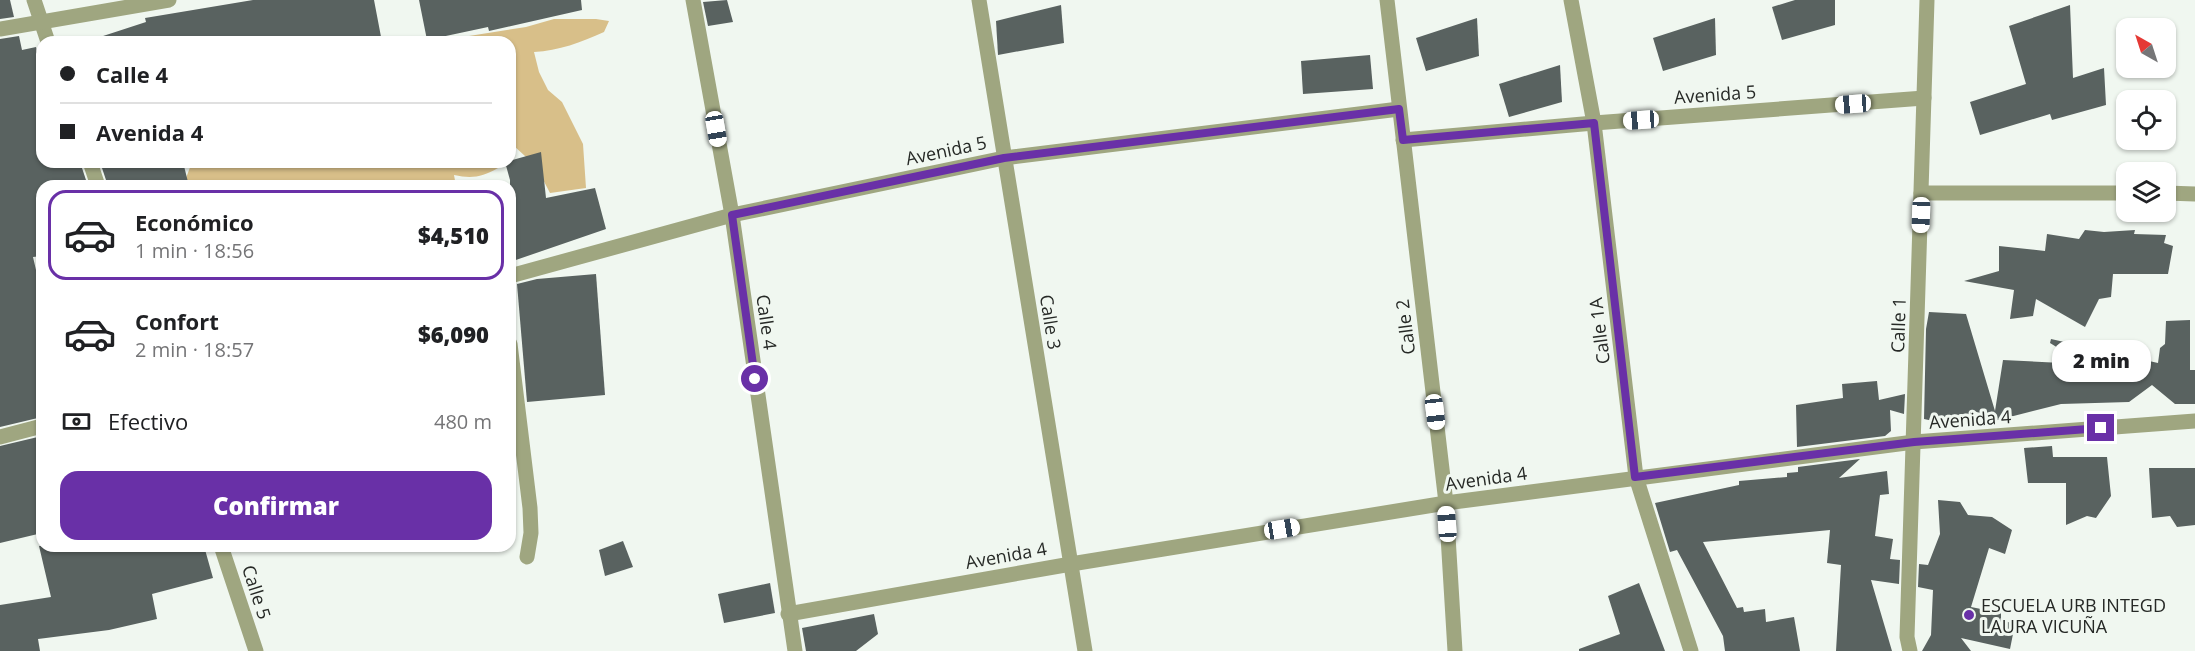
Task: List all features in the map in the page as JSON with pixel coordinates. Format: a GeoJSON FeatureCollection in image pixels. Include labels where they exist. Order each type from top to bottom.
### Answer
{"type":"FeatureCollection","features":[{"type":"Feature","properties":{"kind":"street"},"geometry":{"type":"LineString","coordinates":[[34,0],[46,36]]}},
{"type":"Feature","properties":{"kind":"street"},"geometry":{"type":"LineString","coordinates":[[0,29],[169,0]]}},
{"type":"Feature","properties":{"kind":"street","name":"Calle 4"},"geometry":{"type":"LineString","coordinates":[[693,0],[732,215],[795,651]]}},
{"type":"Feature","properties":{"kind":"street","name":"Calle 3"},"geometry":{"type":"LineString","coordinates":[[979,0],[1085,651]]}},
{"type":"Feature","properties":{"kind":"street","name":"Calle 2"},"geometry":{"type":"LineString","coordinates":[[1387,0],[1446,503],[1455,651]]}},
{"type":"Feature","properties":{"kind":"street","name":"Calle 1A"},"geometry":{"type":"LineString","coordinates":[[1571,0],[1594,123],[1635,477],[1691,651]]}},
{"type":"Feature","properties":{"kind":"street","name":"Calle 1"},"geometry":{"type":"LineString","coordinates":[[1910,651],[1907,637],[1927,0]]}},
{"type":"Feature","properties":{"kind":"street","name":"Avenida 5"},"geometry":{"type":"LineString","coordinates":[[1403,140],[1924,98]]}},
{"type":"Feature","properties":{"kind":"street","name":"Avenida 5"},"geometry":{"type":"LineString","coordinates":[[516,274],[732,215],[1004,158],[1399,109]]}},
{"type":"Feature","properties":{"kind":"street"},"geometry":{"type":"LineString","coordinates":[[1921,193],[2116,193]]}},
{"type":"Feature","properties":{"kind":"street"},"geometry":{"type":"LineString","coordinates":[[2176,194],[2195,194]]}},
{"type":"Feature","properties":{"kind":"street"},"geometry":{"type":"LineString","coordinates":[[516,393],[530,508],[531,533],[527,557]]}},
{"type":"Feature","properties":{"kind":"street","name":"Avenida 4"},"geometry":{"type":"LineString","coordinates":[[788,614],[1071,564],[1446,503],[1635,477],[1914,442],[2195,421]]}},
{"type":"Feature","properties":{"kind":"street"},"geometry":{"type":"LineString","coordinates":[[0,437],[36,428]]}},
{"type":"Feature","properties":{"kind":"street","name":"Calle 5"},"geometry":{"type":"LineString","coordinates":[[223,552],[256,651]]}},
{"type":"Feature","properties":{"kind":"shaded area"},"geometry":{"type":"Polygon","coordinates":[[[554,19],[609,21],[604,32],[595,36],[561,48],[534,52],[539,72],[548,90],[562,102],[583,144],[586,188],[550,193],[536,166],[516,148],[516,36],[469,36],[526,27],[554,19]]]}},
{"type":"Feature","properties":{"kind":"shaded area"},"geometry":{"type":"Polygon","coordinates":[[[190,168],[498,168],[472,177],[454,175],[455,180],[185,180],[190,168]]]}},
{"type":"Feature","properties":{"kind":"building"},"geometry":{"type":"Polygon","coordinates":[[[0,0],[10,0],[14,17],[0,19],[0,0]]]}},
{"type":"Feature","properties":{"kind":"building"},"geometry":{"type":"Polygon","coordinates":[[[253,0],[374,0],[381,36],[103,36],[146,22],[145,18],[253,0]]]}},
{"type":"Feature","properties":{"kind":"building"},"geometry":{"type":"Polygon","coordinates":[[[419,0],[581,0],[582,10],[489,31],[488,27],[446,36],[426,36],[419,0]]]}},
{"type":"Feature","properties":{"kind":"building"},"geometry":{"type":"Polygon","coordinates":[[[727,0],[733,22],[708,26],[703,2],[727,0]]]}},
{"type":"Feature","properties":{"kind":"building"},"geometry":{"type":"Polygon","coordinates":[[[1795,0],[1835,0],[1835,25],[1782,40],[1772,7],[1795,0]]]}},
{"type":"Feature","properties":{"kind":"building"},"geometry":{"type":"Polygon","coordinates":[[[1061,5],[1064,43],[998,55],[996,21],[1061,5]]]}},
{"type":"Feature","properties":{"kind":"building"},"geometry":{"type":"Polygon","coordinates":[[[2070,5],[2073,78],[2104,68],[2106,105],[2052,120],[2050,114],[1980,135],[1970,102],[2026,84],[2009,26],[2070,5]]]}},
{"type":"Feature","properties":{"kind":"building"},"geometry":{"type":"Polygon","coordinates":[[[1477,18],[1479,56],[1426,71],[1416,38],[1477,18]]]}},
{"type":"Feature","properties":{"kind":"building"},"geometry":{"type":"Polygon","coordinates":[[[1715,18],[1716,55],[1663,71],[1653,38],[1715,18]]]}},
{"type":"Feature","properties":{"kind":"building"},"geometry":{"type":"Polygon","coordinates":[[[19,36],[22,50],[36,47],[36,168],[82,168],[86,180],[36,180],[36,257],[33,257],[36,270],[36,418],[0,427],[0,39],[19,36]]]}},
{"type":"Feature","properties":{"kind":"building"},"geometry":{"type":"Polygon","coordinates":[[[1370,55],[1373,89],[1303,94],[1301,61],[1370,55]]]}},
{"type":"Feature","properties":{"kind":"building"},"geometry":{"type":"Polygon","coordinates":[[[1560,65],[1562,102],[1509,117],[1499,84],[1560,65]]]}},
{"type":"Feature","properties":{"kind":"building"},"geometry":{"type":"Polygon","coordinates":[[[541,152],[546,198],[595,188],[606,229],[516,260],[516,180],[510,180],[507,168],[516,168],[516,159],[541,152]]]}},
{"type":"Feature","properties":{"kind":"building"},"geometry":{"type":"Polygon","coordinates":[[[102,168],[184,168],[188,180],[106,180],[102,168]]]}},
{"type":"Feature","properties":{"kind":"building"},"geometry":{"type":"Polygon","coordinates":[[[2085,230],[2104,232],[2135,230],[2134,234],[2166,235],[2164,243],[2173,246],[2168,274],[2113,274],[2111,297],[2099,299],[2085,327],[2036,299],[2033,316],[2010,319],[2014,290],[1964,281],[1999,271],[1999,246],[2045,251],[2047,234],[2079,239],[2085,230]]]}},
{"type":"Feature","properties":{"kind":"building"},"geometry":{"type":"Polygon","coordinates":[[[596,274],[605,395],[527,402],[517,284],[537,279],[596,274]]]}},
{"type":"Feature","properties":{"kind":"building"},"geometry":{"type":"Polygon","coordinates":[[[1929,312],[1966,314],[1995,411],[2003,360],[2081,362],[2050,343],[2051,339],[2158,363],[2160,348],[2165,344],[2166,321],[2190,320],[2190,370],[2195,370],[2195,404],[2175,404],[2152,385],[2129,402],[2061,404],[1994,421],[1994,418],[1971,410],[1971,424],[1924,419],[1926,329],[1929,312]]]}},
{"type":"Feature","properties":{"kind":"building"},"geometry":{"type":"Polygon","coordinates":[[[1877,381],[1879,400],[1905,394],[1904,414],[1890,410],[1891,431],[1885,436],[1797,447],[1796,405],[1843,398],[1842,384],[1877,381]]]}},
{"type":"Feature","properties":{"kind":"building"},"geometry":{"type":"Polygon","coordinates":[[[36,437],[36,534],[0,543],[0,446],[36,437]]]}},
{"type":"Feature","properties":{"kind":"building"},"geometry":{"type":"Polygon","coordinates":[[[2052,446],[2053,457],[2107,457],[2111,496],[2096,518],[2087,516],[2066,525],[2066,483],[2028,483],[2024,448],[2052,446]]]}},
{"type":"Feature","properties":{"kind":"building"},"geometry":{"type":"Polygon","coordinates":[[[1860,459],[1839,478],[1887,471],[1889,494],[1880,495],[1875,536],[1893,539],[1890,559],[1900,560],[1899,584],[1871,580],[1892,651],[1836,651],[1841,565],[1827,563],[1830,530],[1703,542],[1737,608],[1743,607],[1744,612],[1765,609],[1766,622],[1794,617],[1800,651],[1725,651],[1723,636],[1677,550],[1670,552],[1655,503],[1739,485],[1739,481],[1787,477],[1787,473],[1798,472],[1798,467],[1860,459]]]}},
{"type":"Feature","properties":{"kind":"building"},"geometry":{"type":"Polygon","coordinates":[[[2149,468],[2195,468],[2195,525],[2177,527],[2170,516],[2152,518],[2149,468]]]}},
{"type":"Feature","properties":{"kind":"building"},"geometry":{"type":"Polygon","coordinates":[[[1938,500],[1960,502],[1968,515],[1992,517],[2012,530],[2005,554],[1989,548],[1971,607],[2001,613],[2001,620],[2015,624],[2010,649],[1961,638],[1971,651],[1922,651],[1931,635],[1933,590],[1918,587],[1919,564],[1928,565],[1940,534],[1938,500]]]}},
{"type":"Feature","properties":{"kind":"building"},"geometry":{"type":"Polygon","coordinates":[[[623,541],[633,567],[605,576],[599,550],[623,541]]]}},
{"type":"Feature","properties":{"kind":"building"},"geometry":{"type":"Polygon","coordinates":[[[40,552],[206,552],[213,578],[152,594],[157,619],[109,630],[38,639],[40,651],[0,651],[0,605],[51,597],[40,552]]]}},
{"type":"Feature","properties":{"kind":"building"},"geometry":{"type":"Polygon","coordinates":[[[770,583],[775,613],[724,623],[718,594],[770,583]]]}},
{"type":"Feature","properties":{"kind":"building"},"geometry":{"type":"Polygon","coordinates":[[[1639,583],[1665,651],[1579,651],[1579,649],[1620,634],[1608,596],[1639,583]]]}},
{"type":"Feature","properties":{"kind":"building"},"geometry":{"type":"Polygon","coordinates":[[[874,614],[878,634],[856,651],[806,651],[802,628],[874,614]]]}},
{"type":"Feature","properties":{"kind":"place","name":"ESCUELA URB INTEGD LAURA VICUÑA"},"geometry":{"type":"Point","coordinates":[1969,615]}},
{"type":"Feature","properties":{"kind":"route"},"geometry":{"type":"LineString","coordinates":[[755,379],[732,215],[1004,158],[1399,109],[1403,140],[1594,123],[1635,477],[1914,442],[2101,428]]}}]}
